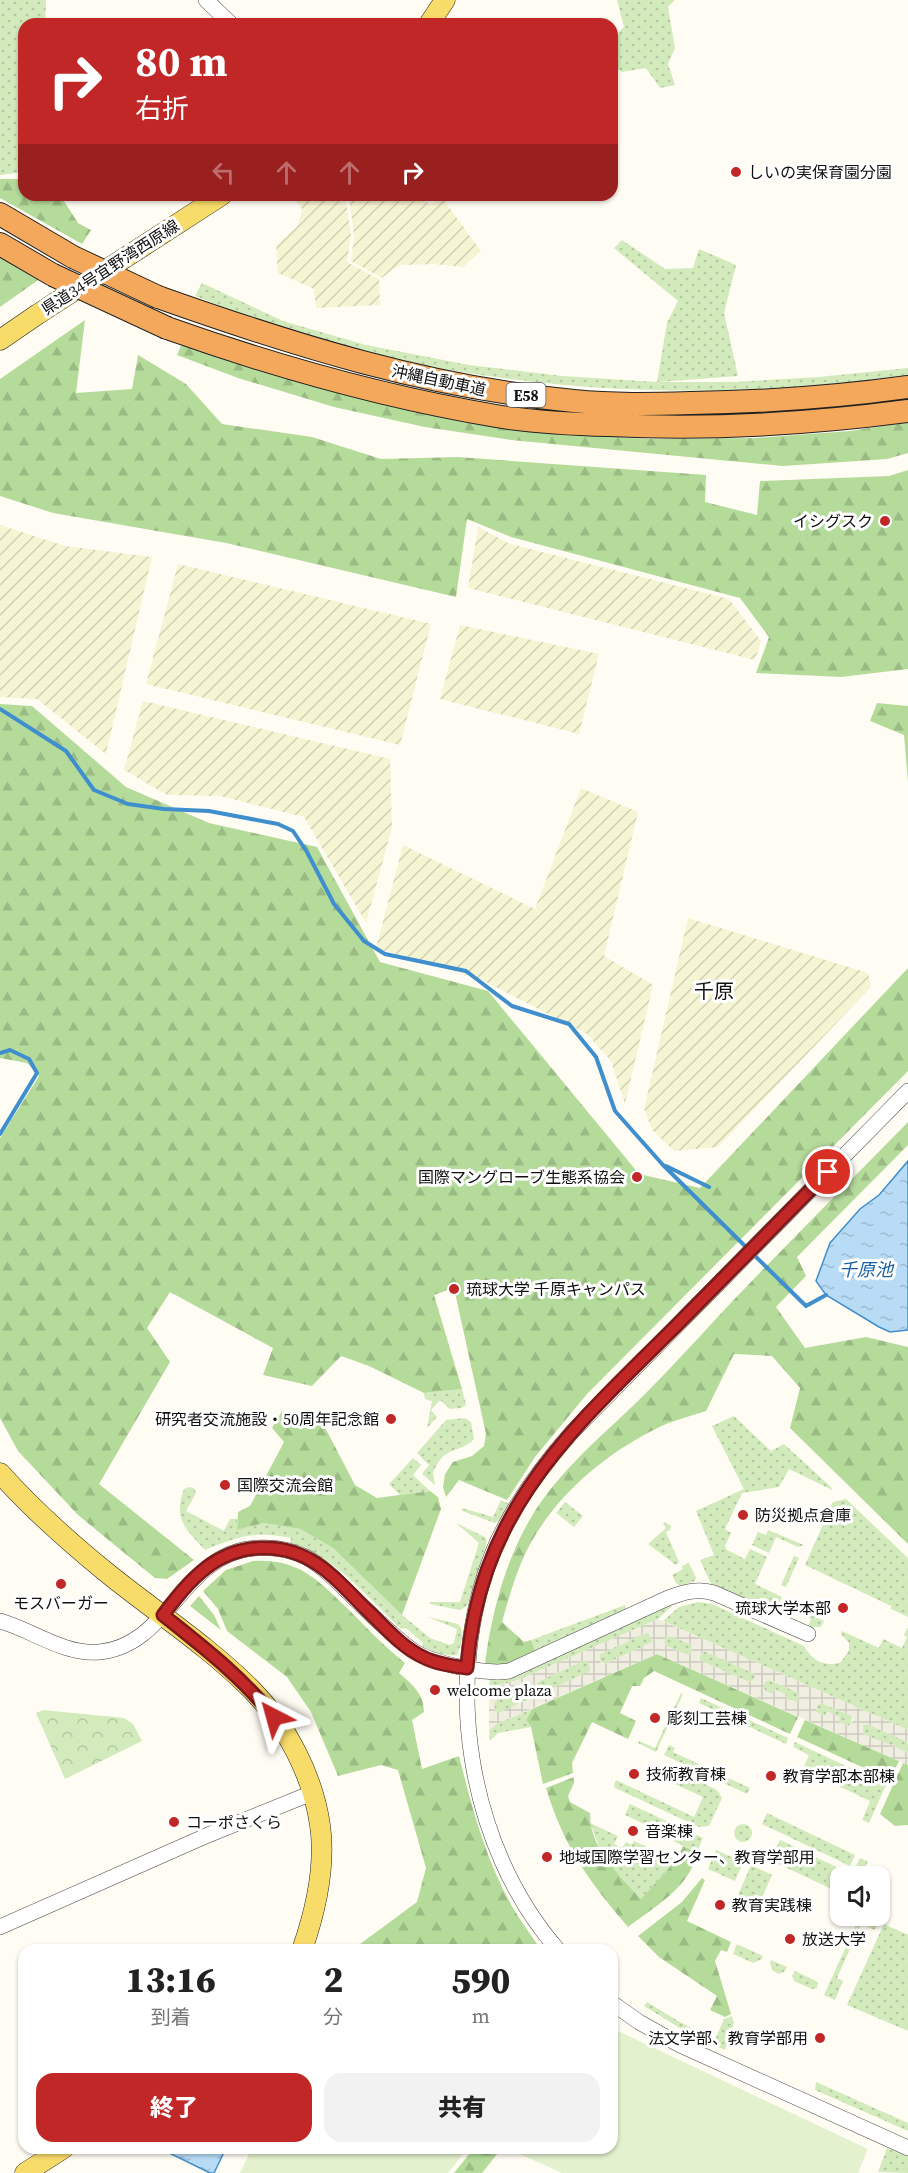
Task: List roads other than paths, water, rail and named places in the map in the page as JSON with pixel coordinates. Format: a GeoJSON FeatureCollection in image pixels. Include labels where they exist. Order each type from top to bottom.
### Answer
{"type":"FeatureCollection","features":[{"type":"Feature","properties":{"kind":"highway","name":"沖縄自動車道"},"geometry":{"type":"LineString","coordinates":[[0,214],[74,257],[158,297],[316,350],[412,375],[494,391],[575,401],[651,404],[834,397],[908,387]]}},
{"type":"Feature","properties":{"kind":"highway","name":"沖縄自動車道"},"geometry":{"type":"LineString","coordinates":[[0,244],[52,275],[167,328],[236,353],[312,376],[393,396],[497,416],[574,424],[739,427],[837,420],[908,411]]}},
{"type":"Feature","properties":{"kind":"main road"},"geometry":{"type":"LineString","coordinates":[[433,18],[445,0]]}},
{"type":"Feature","properties":{"kind":"main road","name":"県道34号宜野湾西原線"},"geometry":{"type":"LineString","coordinates":[[0,340],[213,201]]}},
{"type":"Feature","properties":{"kind":"main road"},"geometry":{"type":"LineString","coordinates":[[0,1473],[43,1519],[107,1573],[223,1663],[253,1691],[274,1717],[290,1742],[312,1793],[320,1824],[320,1876],[311,1925],[304,1944]]}},
{"type":"Feature","properties":{"kind":"main road"},"geometry":{"type":"LineString","coordinates":[[25,2173],[55,2154]]}},
{"type":"Feature","properties":{"kind":"street"},"geometry":{"type":"LineString","coordinates":[[206,0],[225,18]]}},
{"type":"Feature","properties":{"kind":"street"},"geometry":{"type":"LineString","coordinates":[[553,1944],[536,1922],[516,1889],[502,1859],[484,1810],[469,1737],[467,1668],[473,1621],[485,1573],[500,1536],[529,1486],[555,1452],[593,1410],[908,1091]]}},
{"type":"Feature","properties":{"kind":"street"},"geometry":{"type":"LineString","coordinates":[[0,1621],[69,1649],[100,1652],[118,1649],[143,1635],[191,1581],[212,1564],[245,1549],[276,1549],[298,1554],[317,1564],[393,1635],[417,1654],[435,1661],[467,1668],[497,1671],[513,1669],[668,1598],[699,1590],[714,1593],[808,1635]]}},
{"type":"Feature","properties":{"kind":"street"},"geometry":{"type":"LineString","coordinates":[[0,1927],[208,1835],[312,1793]]}},
{"type":"Feature","properties":{"kind":"street"},"geometry":{"type":"LineString","coordinates":[[618,2007],[680,2045],[908,2148]]}},
{"type":"Feature","properties":{"kind":"water","name":"千原池"},"geometry":{"type":"Polygon","coordinates":[[[908,1161],[908,1330],[890,1332],[826,1295],[816,1281],[830,1243],[860,1209],[879,1195],[908,1161]]]}},
{"type":"Feature","properties":{"kind":"water"},"geometry":{"type":"Polygon","coordinates":[[[171,2154],[223,2154],[214,2173],[171,2154]]]}},
{"type":"Feature","properties":{"kind":"waterway"},"geometry":{"type":"LineString","coordinates":[[0,709],[66,751],[94,790],[128,804],[164,809],[209,811],[278,824],[293,831],[307,852],[334,904],[364,941],[385,954],[466,971],[512,1006],[569,1024],[596,1057],[615,1111],[663,1165],[748,1249]]}},
{"type":"Feature","properties":{"kind":"waterway"},"geometry":{"type":"LineString","coordinates":[[0,1053],[10,1050],[29,1059],[37,1073],[0,1134]]}},
{"type":"Feature","properties":{"kind":"waterway"},"geometry":{"type":"LineString","coordinates":[[666,1166],[709,1187]]}},
{"type":"Feature","properties":{"kind":"waterway"},"geometry":{"type":"LineString","coordinates":[[753,1254],[806,1306],[826,1295]]}},
{"type":"Feature","properties":{"kind":"place","name":"しいの実保育園分園"},"geometry":{"type":"Point","coordinates":[736,172]}},
{"type":"Feature","properties":{"kind":"place","name":"イシグスク"},"geometry":{"type":"Point","coordinates":[885,521]}},
{"type":"Feature","properties":{"kind":"place","name":"国際マングローブ生態系協会"},"geometry":{"type":"Point","coordinates":[637,1177]}},
{"type":"Feature","properties":{"kind":"place","name":"琉球大学 千原キャンパス"},"geometry":{"type":"Point","coordinates":[454,1289]}},
{"type":"Feature","properties":{"kind":"place","name":"研究者交流施設・50周年記念館"},"geometry":{"type":"Point","coordinates":[391,1419]}},
{"type":"Feature","properties":{"kind":"place","name":"国際交流会館"},"geometry":{"type":"Point","coordinates":[225,1485]}},
{"type":"Feature","properties":{"kind":"place","name":"防災拠点倉庫"},"geometry":{"type":"Point","coordinates":[743,1515]}},
{"type":"Feature","properties":{"kind":"place","name":"モスバーガー"},"geometry":{"type":"Point","coordinates":[61,1584]}},
{"type":"Feature","properties":{"kind":"place","name":"琉球大学本部"},"geometry":{"type":"Point","coordinates":[843,1608]}},
{"type":"Feature","properties":{"kind":"place","name":"welcome plaza"},"geometry":{"type":"Point","coordinates":[435,1690]}},
{"type":"Feature","properties":{"kind":"place","name":"彫刻工芸棟"},"geometry":{"type":"Point","coordinates":[655,1718]}},
{"type":"Feature","properties":{"kind":"place","name":"技術教育棟"},"geometry":{"type":"Point","coordinates":[634,1774]}},
{"type":"Feature","properties":{"kind":"place","name":"教育学部本部棟"},"geometry":{"type":"Point","coordinates":[771,1776]}},
{"type":"Feature","properties":{"kind":"place","name":"コーポさくら"},"geometry":{"type":"Point","coordinates":[174,1822]}},
{"type":"Feature","properties":{"kind":"place","name":"音楽棟"},"geometry":{"type":"Point","coordinates":[633,1831]}},
{"type":"Feature","properties":{"kind":"place","name":"地域国際学習センター、教育学部用"},"geometry":{"type":"Point","coordinates":[547,1857]}},
{"type":"Feature","properties":{"kind":"place","name":"教育実践棟"},"geometry":{"type":"Point","coordinates":[720,1905]}},
{"type":"Feature","properties":{"kind":"place","name":"放送大学"},"geometry":{"type":"Point","coordinates":[790,1939]}},
{"type":"Feature","properties":{"kind":"place","name":"法文学部、教育学部用"},"geometry":{"type":"Point","coordinates":[820,2038]}},
{"type":"Feature","properties":{"kind":"district","name":"千原"},"geometry":{"type":"Point","coordinates":[714,991]}}]}
